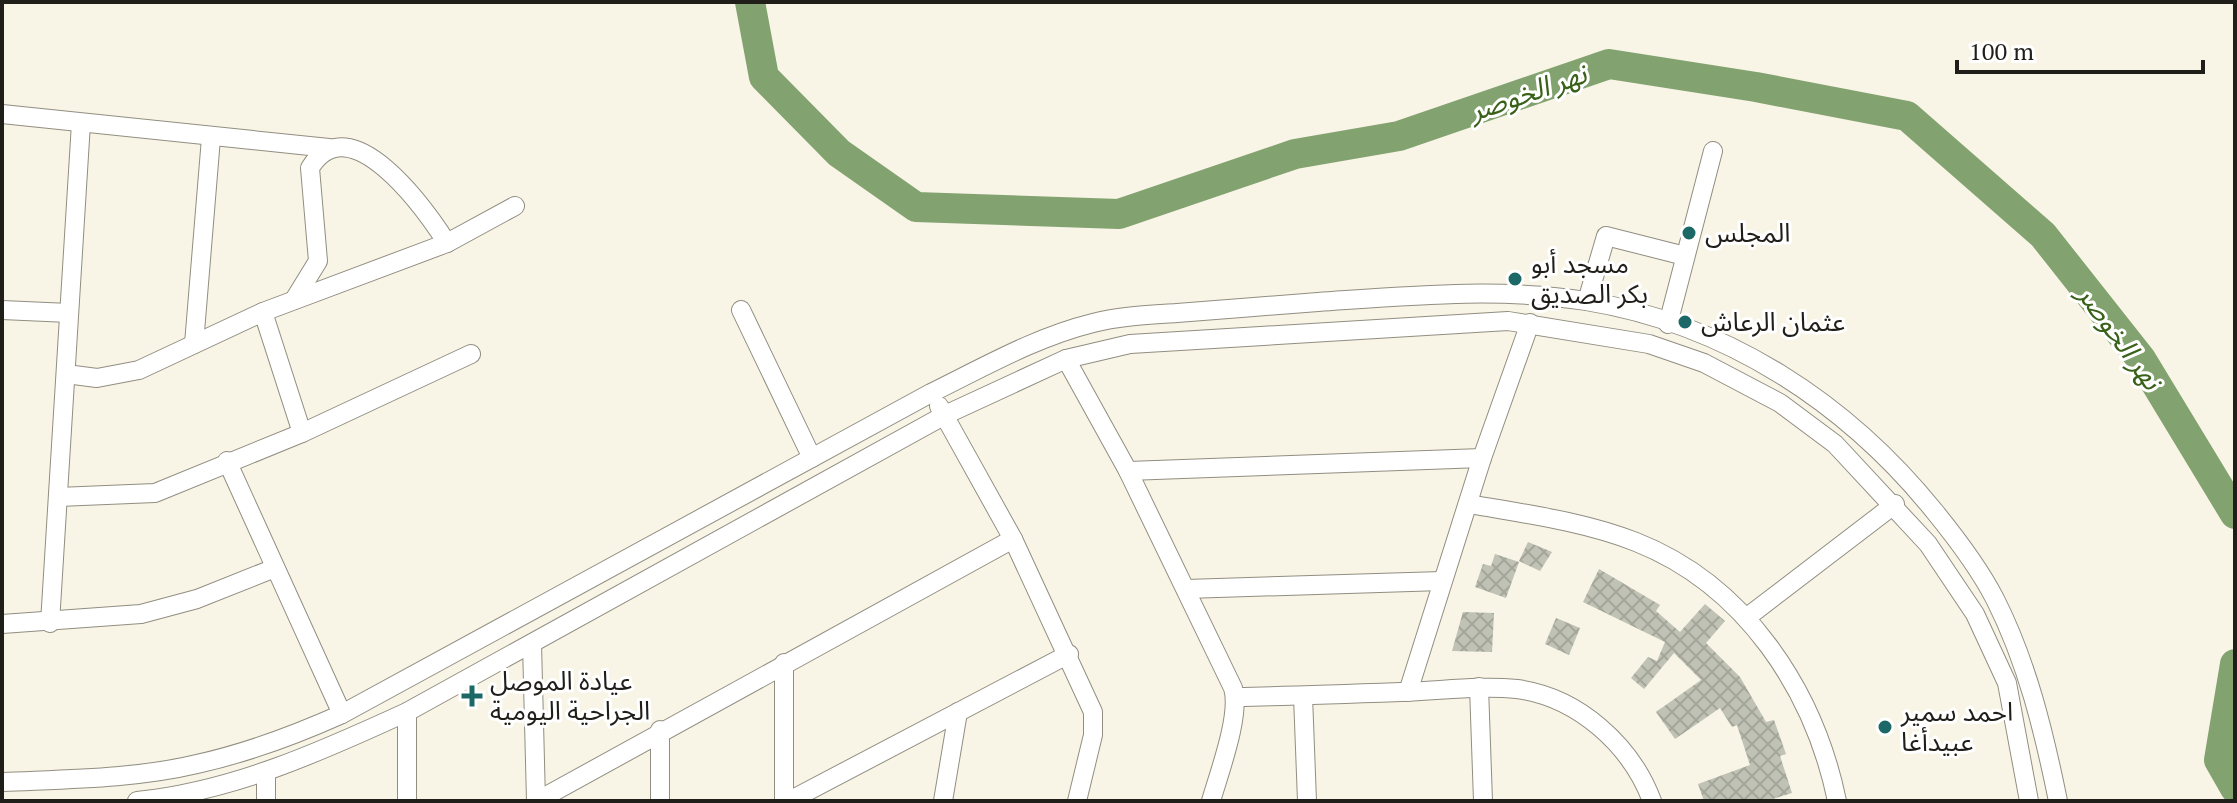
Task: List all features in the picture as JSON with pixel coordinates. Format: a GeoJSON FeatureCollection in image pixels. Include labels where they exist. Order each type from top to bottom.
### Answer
{"type":"FeatureCollection","features":[{"type":"Feature","properties":{"kind":"street"},"geometry":{"type":"LineString","coordinates":[[2,114],[211,138],[329,148],[343,145],[397,178],[413,194],[447,243]]}},
{"type":"Feature","properties":{"kind":"street"},"geometry":{"type":"LineString","coordinates":[[50,623],[81,123]]}},
{"type":"Feature","properties":{"kind":"street"},"geometry":{"type":"LineString","coordinates":[[194,344],[211,138]]}},
{"type":"Feature","properties":{"kind":"street"},"geometry":{"type":"LineString","coordinates":[[294,300],[318,261],[310,168],[318,156],[329,148]]}},
{"type":"Feature","properties":{"kind":"street"},"geometry":{"type":"LineString","coordinates":[[1668,324],[1713,151]]}},
{"type":"Feature","properties":{"kind":"street"},"geometry":{"type":"LineString","coordinates":[[66,374],[97,378],[139,370],[263,312],[447,243],[515,206]]}},
{"type":"Feature","properties":{"kind":"street"},"geometry":{"type":"LineString","coordinates":[[1587,301],[1606,236],[1685,256]]}},
{"type":"Feature","properties":{"kind":"street"},"geometry":{"type":"LineString","coordinates":[[2,782],[97,778],[196,765],[302,732],[342,714],[931,393],[1028,345],[1094,322],[1343,300],[1513,294],[1587,301],[1715,339],[1785,375],[1853,424],[1914,487],[1972,561],[2011,635],[2027,676],[2058,801]]}},
{"type":"Feature","properties":{"kind":"street"},"geometry":{"type":"LineString","coordinates":[[1343,300],[1344,329]]}},
{"type":"Feature","properties":{"kind":"street"},"geometry":{"type":"LineString","coordinates":[[2,310],[69,313]]}},
{"type":"Feature","properties":{"kind":"street"},"geometry":{"type":"LineString","coordinates":[[741,310],[812,458]]}},
{"type":"Feature","properties":{"kind":"street"},"geometry":{"type":"LineString","coordinates":[[263,312],[302,433]]}},
{"type":"Feature","properties":{"kind":"street"},"geometry":{"type":"LineString","coordinates":[[1408,692],[1482,458],[1530,323]]}},
{"type":"Feature","properties":{"kind":"street"},"geometry":{"type":"LineString","coordinates":[[137,801],[210,788],[266,772],[315,755],[407,712],[945,415],[1066,359],[1130,344],[1344,329],[1530,323],[1649,344],[1739,379],[1804,418],[1835,444],[1895,504],[1951,575],[1991,643],[2007,683],[2029,801]]}},
{"type":"Feature","properties":{"kind":"street"},"geometry":{"type":"LineString","coordinates":[[58,497],[143,496],[302,433],[471,354]]}},
{"type":"Feature","properties":{"kind":"street"},"geometry":{"type":"LineString","coordinates":[[1066,359],[1128,471],[1236,697],[1211,801]]}},
{"type":"Feature","properties":{"kind":"street"},"geometry":{"type":"LineString","coordinates":[[931,393],[1013,539],[1069,654],[1093,712],[1093,735],[1077,801]]}},
{"type":"Feature","properties":{"kind":"street"},"geometry":{"type":"LineString","coordinates":[[1128,471],[1482,458]]}},
{"type":"Feature","properties":{"kind":"street"},"geometry":{"type":"LineString","coordinates":[[227,461],[342,714]]}},
{"type":"Feature","properties":{"kind":"street"},"geometry":{"type":"LineString","coordinates":[[1469,504],[1577,523],[1637,543],[1680,564],[1721,592],[1746,618],[1781,664],[1813,719],[1829,761],[1837,801]]}},
{"type":"Feature","properties":{"kind":"street"},"geometry":{"type":"LineString","coordinates":[[1746,618],[1895,504]]}},
{"type":"Feature","properties":{"kind":"street"},"geometry":{"type":"LineString","coordinates":[[532,644],[536,801],[660,730],[1013,539]]}},
{"type":"Feature","properties":{"kind":"street"},"geometry":{"type":"LineString","coordinates":[[2,624],[50,623],[169,608],[275,568]]}},
{"type":"Feature","properties":{"kind":"street"},"geometry":{"type":"LineString","coordinates":[[1186,589],[1442,581]]}},
{"type":"Feature","properties":{"kind":"street"},"geometry":{"type":"LineString","coordinates":[[784,663],[786,801],[1069,654]]}},
{"type":"Feature","properties":{"kind":"street"},"geometry":{"type":"LineString","coordinates":[[1236,697],[1479,687],[1520,690],[1558,701],[1593,721],[1622,748],[1645,781],[1652,801]]}},
{"type":"Feature","properties":{"kind":"street"},"geometry":{"type":"LineString","coordinates":[[1479,687],[1483,801]]}},
{"type":"Feature","properties":{"kind":"street"},"geometry":{"type":"LineString","coordinates":[[1303,696],[1307,801]]}},
{"type":"Feature","properties":{"kind":"street"},"geometry":{"type":"LineString","coordinates":[[407,712],[407,801]]}},
{"type":"Feature","properties":{"kind":"street"},"geometry":{"type":"LineString","coordinates":[[943,801],[958,712]]}},
{"type":"Feature","properties":{"kind":"street"},"geometry":{"type":"LineString","coordinates":[[660,730],[660,801]]}},
{"type":"Feature","properties":{"kind":"street"},"geometry":{"type":"LineString","coordinates":[[266,772],[266,801]]}},
{"type":"Feature","properties":{"kind":"building"},"geometry":{"type":"Polygon","coordinates":[[[1528,542],[1552,552],[1540,571],[1519,561],[1528,542]]]}},
{"type":"Feature","properties":{"kind":"building"},"geometry":{"type":"Polygon","coordinates":[[[1495,554],[1519,562],[1506,598],[1475,587],[1483,564],[1491,566],[1495,554]]]}},
{"type":"Feature","properties":{"kind":"building"},"geometry":{"type":"Polygon","coordinates":[[[1599,569],[1660,605],[1656,611],[1680,632],[1705,604],[1725,621],[1706,643],[1740,677],[1766,722],[1774,720],[1786,754],[1780,756],[1792,793],[1766,801],[1704,801],[1698,784],[1750,765],[1737,725],[1732,727],[1720,708],[1675,739],[1656,712],[1701,680],[1674,653],[1644,689],[1631,678],[1648,657],[1657,661],[1665,642],[1583,602],[1599,569]]]}},
{"type":"Feature","properties":{"kind":"building"},"geometry":{"type":"Polygon","coordinates":[[[1463,612],[1494,613],[1492,652],[1452,651],[1463,612]]]}},
{"type":"Feature","properties":{"kind":"building"},"geometry":{"type":"Polygon","coordinates":[[[1556,618],[1580,628],[1569,655],[1545,644],[1556,618]]]}},
{"type":"Feature","properties":{"kind":"waterway","name":"نهر الخوصر"},"geometry":{"type":"LineString","coordinates":[[750,2],[764,77],[839,153],[916,207],[1119,214],[1295,154],[1399,136],[1609,64],[1756,87],[1907,116],[2043,235],[2141,359],[2235,514]]}},
{"type":"Feature","properties":{"kind":"waterway","name":"نهر الخوصر"},"geometry":{"type":"LineString","coordinates":[[2235,664],[2219,760],[2235,788]]}},
{"type":"Feature","properties":{"kind":"place","name":"المجلس"},"geometry":{"type":"Point","coordinates":[1689,233]}},
{"type":"Feature","properties":{"kind":"place","name":"مسجد أبو بكر الصديق"},"geometry":{"type":"Point","coordinates":[1515,279]}},
{"type":"Feature","properties":{"kind":"place","name":"عثمان الرعاش"},"geometry":{"type":"Point","coordinates":[1685,322]}},
{"type":"Feature","properties":{"kind":"place","name":"عيادة الموصل الجراحية اليومية"},"geometry":{"type":"Point","coordinates":[472,696]}},
{"type":"Feature","properties":{"kind":"place","name":"احمد سمير عبيدأغا"},"geometry":{"type":"Point","coordinates":[1885,727]}}]}
